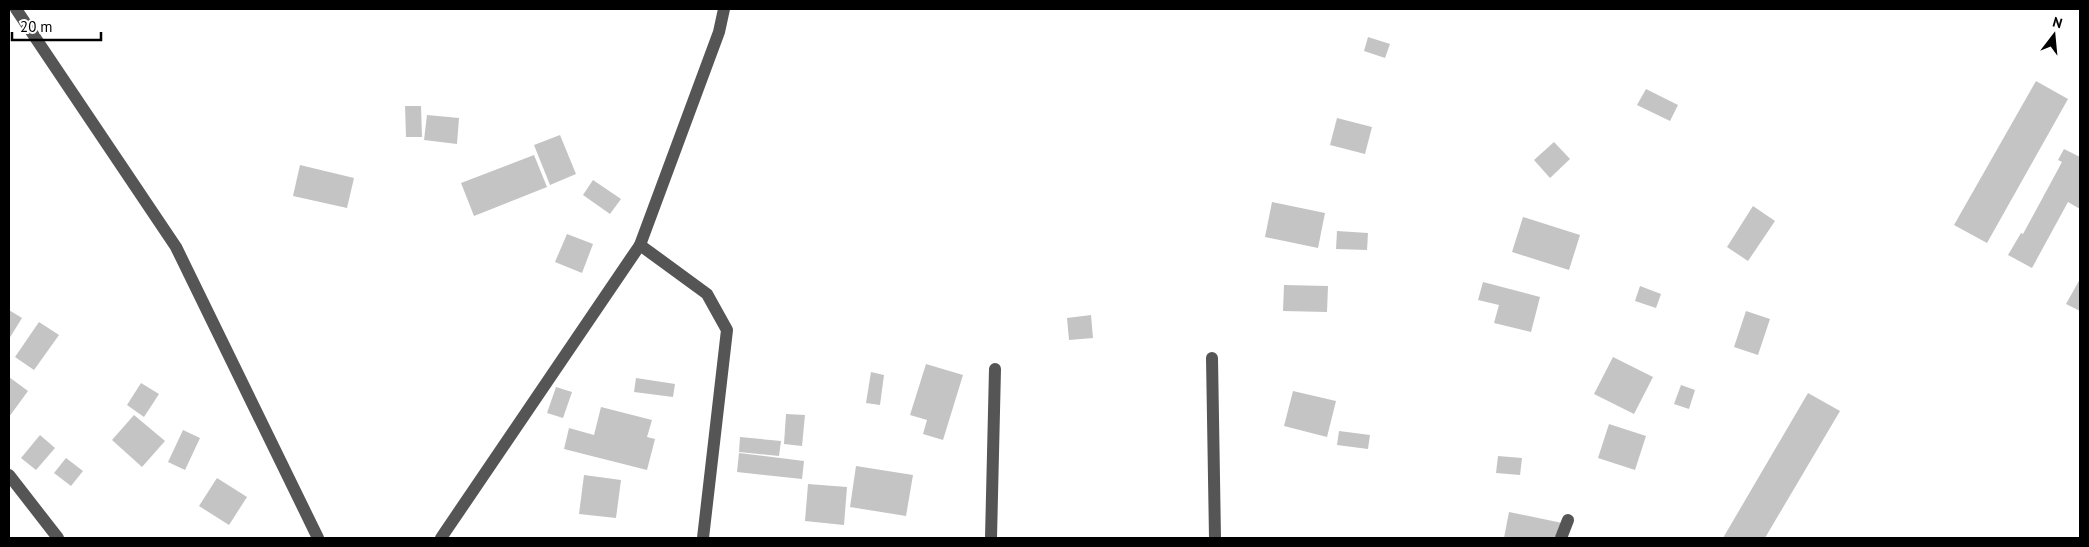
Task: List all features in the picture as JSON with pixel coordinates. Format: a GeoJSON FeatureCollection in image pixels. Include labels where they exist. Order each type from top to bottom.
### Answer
{"type":"FeatureCollection","features":[{"type":"Feature","properties":{"kind":"street"},"geometry":{"type":"LineString","coordinates":[[16,9],[176,247],[318,538]]}},
{"type":"Feature","properties":{"kind":"street"},"geometry":{"type":"LineString","coordinates":[[441,538],[640,245],[718,32],[724,9]]}},
{"type":"Feature","properties":{"kind":"street"},"geometry":{"type":"LineString","coordinates":[[640,245],[707,294],[727,330],[703,538]]}},
{"type":"Feature","properties":{"kind":"street"},"geometry":{"type":"LineString","coordinates":[[1212,358],[1215,538]]}},
{"type":"Feature","properties":{"kind":"street"},"geometry":{"type":"LineString","coordinates":[[991,538],[995,369]]}},
{"type":"Feature","properties":{"kind":"street"},"geometry":{"type":"LineString","coordinates":[[9,475],[58,538]]}},
{"type":"Feature","properties":{"kind":"street"},"geometry":{"type":"LineString","coordinates":[[1561,538],[1568,520]]}},
{"type":"Feature","properties":{"kind":"building"},"geometry":{"type":"Polygon","coordinates":[[[1368,37],[1390,44],[1385,58],[1364,51],[1368,37]]]}},
{"type":"Feature","properties":{"kind":"building"},"geometry":{"type":"Polygon","coordinates":[[[2036,81],[2068,99],[1987,243],[1954,225],[2036,81]]]}},
{"type":"Feature","properties":{"kind":"building"},"geometry":{"type":"Polygon","coordinates":[[[1646,89],[1678,105],[1670,121],[1637,105],[1646,89]]]}},
{"type":"Feature","properties":{"kind":"building"},"geometry":{"type":"Polygon","coordinates":[[[405,106],[421,106],[422,137],[406,137],[405,106]]]}},
{"type":"Feature","properties":{"kind":"building"},"geometry":{"type":"Polygon","coordinates":[[[427,115],[459,118],[457,144],[424,140],[427,115]]]}},
{"type":"Feature","properties":{"kind":"building"},"geometry":{"type":"Polygon","coordinates":[[[1337,118],[1372,127],[1365,154],[1330,145],[1337,118]]]}},
{"type":"Feature","properties":{"kind":"building"},"geometry":{"type":"Polygon","coordinates":[[[560,135],[576,174],[550,185],[534,145],[560,135]]]}},
{"type":"Feature","properties":{"kind":"building"},"geometry":{"type":"Polygon","coordinates":[[[1554,142],[1570,159],[1550,178],[1534,160],[1554,142]]]}},
{"type":"Feature","properties":{"kind":"building"},"geometry":{"type":"Polygon","coordinates":[[[2064,149],[2080,157],[2080,209],[2068,202],[2032,268],[2008,255],[2021,233],[2023,234],[2062,162],[2058,160],[2064,149]]]}},
{"type":"Feature","properties":{"kind":"building"},"geometry":{"type":"Polygon","coordinates":[[[534,155],[547,187],[474,216],[461,183],[534,155]]]}},
{"type":"Feature","properties":{"kind":"building"},"geometry":{"type":"Polygon","coordinates":[[[300,165],[354,178],[347,208],[293,196],[300,165]]]}},
{"type":"Feature","properties":{"kind":"building"},"geometry":{"type":"Polygon","coordinates":[[[593,180],[621,199],[610,214],[583,195],[593,180]]]}},
{"type":"Feature","properties":{"kind":"building"},"geometry":{"type":"Polygon","coordinates":[[[1272,202],[1325,213],[1318,248],[1265,237],[1272,202]]]}},
{"type":"Feature","properties":{"kind":"building"},"geometry":{"type":"Polygon","coordinates":[[[1753,206],[1775,221],[1748,261],[1727,247],[1753,206]]]}},
{"type":"Feature","properties":{"kind":"building"},"geometry":{"type":"Polygon","coordinates":[[[1523,217],[1580,235],[1569,270],[1512,252],[1523,217]]]}},
{"type":"Feature","properties":{"kind":"building"},"geometry":{"type":"Polygon","coordinates":[[[1337,231],[1368,233],[1367,250],[1336,249],[1337,231]]]}},
{"type":"Feature","properties":{"kind":"building"},"geometry":{"type":"Polygon","coordinates":[[[567,234],[593,244],[582,273],[555,262],[567,234]]]}},
{"type":"Feature","properties":{"kind":"building"},"geometry":{"type":"Polygon","coordinates":[[[2080,279],[2080,311],[2066,304],[2080,279]]]}},
{"type":"Feature","properties":{"kind":"building"},"geometry":{"type":"Polygon","coordinates":[[[1483,282],[1540,297],[1531,332],[1494,323],[1499,305],[1478,300],[1483,282]]]}},
{"type":"Feature","properties":{"kind":"building"},"geometry":{"type":"Polygon","coordinates":[[[1284,285],[1328,286],[1327,312],[1283,311],[1284,285]]]}},
{"type":"Feature","properties":{"kind":"building"},"geometry":{"type":"Polygon","coordinates":[[[1640,286],[1661,294],[1656,308],[1635,301],[1640,286]]]}},
{"type":"Feature","properties":{"kind":"building"},"geometry":{"type":"Polygon","coordinates":[[[9,310],[22,318],[9,339],[9,310]]]}},
{"type":"Feature","properties":{"kind":"building"},"geometry":{"type":"Polygon","coordinates":[[[1746,311],[1770,319],[1758,355],[1734,347],[1746,311]]]}},
{"type":"Feature","properties":{"kind":"building"},"geometry":{"type":"Polygon","coordinates":[[[1091,315],[1093,338],[1069,340],[1067,318],[1091,315]]]}},
{"type":"Feature","properties":{"kind":"building"},"geometry":{"type":"Polygon","coordinates":[[[39,322],[59,335],[34,370],[15,357],[39,322]]]}},
{"type":"Feature","properties":{"kind":"building"},"geometry":{"type":"Polygon","coordinates":[[[1613,357],[1653,377],[1634,414],[1594,394],[1613,357]]]}},
{"type":"Feature","properties":{"kind":"building"},"geometry":{"type":"Polygon","coordinates":[[[926,364],[963,375],[943,440],[923,434],[927,420],[910,415],[926,364]]]}},
{"type":"Feature","properties":{"kind":"building"},"geometry":{"type":"Polygon","coordinates":[[[871,372],[884,375],[880,405],[866,403],[871,372]]]}},
{"type":"Feature","properties":{"kind":"building"},"geometry":{"type":"Polygon","coordinates":[[[9,377],[28,391],[9,417],[9,377]]]}},
{"type":"Feature","properties":{"kind":"building"},"geometry":{"type":"Polygon","coordinates":[[[636,378],[675,384],[673,397],[634,392],[636,378]]]}},
{"type":"Feature","properties":{"kind":"building"},"geometry":{"type":"Polygon","coordinates":[[[141,383],[159,394],[144,417],[127,405],[141,383]]]}},
{"type":"Feature","properties":{"kind":"building"},"geometry":{"type":"Polygon","coordinates":[[[1681,385],[1695,390],[1689,409],[1674,404],[1681,385]]]}},
{"type":"Feature","properties":{"kind":"building"},"geometry":{"type":"Polygon","coordinates":[[[556,387],[572,392],[563,418],[547,413],[556,387]]]}},
{"type":"Feature","properties":{"kind":"building"},"geometry":{"type":"Polygon","coordinates":[[[1293,391],[1336,401],[1327,437],[1284,426],[1293,391]]]}},
{"type":"Feature","properties":{"kind":"building"},"geometry":{"type":"Polygon","coordinates":[[[1808,393],[1840,411],[1765,538],[1723,538],[1808,393]]]}},
{"type":"Feature","properties":{"kind":"building"},"geometry":{"type":"Polygon","coordinates":[[[601,407],[652,420],[647,437],[655,439],[647,470],[564,449],[569,428],[594,435],[601,407]]]}},
{"type":"Feature","properties":{"kind":"building"},"geometry":{"type":"Polygon","coordinates":[[[786,414],[805,415],[802,446],[784,444],[786,414]]]}},
{"type":"Feature","properties":{"kind":"building"},"geometry":{"type":"Polygon","coordinates":[[[134,415],[165,441],[142,467],[112,440],[134,415]]]}},
{"type":"Feature","properties":{"kind":"building"},"geometry":{"type":"Polygon","coordinates":[[[1609,424],[1646,436],[1635,470],[1598,458],[1609,424]]]}},
{"type":"Feature","properties":{"kind":"building"},"geometry":{"type":"Polygon","coordinates":[[[183,430],[200,438],[185,470],[168,462],[183,430]]]}},
{"type":"Feature","properties":{"kind":"building"},"geometry":{"type":"Polygon","coordinates":[[[1339,431],[1370,435],[1368,449],[1337,445],[1339,431]]]}},
{"type":"Feature","properties":{"kind":"building"},"geometry":{"type":"Polygon","coordinates":[[[40,435],[55,448],[36,470],[21,458],[40,435]]]}},
{"type":"Feature","properties":{"kind":"building"},"geometry":{"type":"Polygon","coordinates":[[[740,437],[781,441],[779,456],[739,452],[740,437]]]}},
{"type":"Feature","properties":{"kind":"building"},"geometry":{"type":"Polygon","coordinates":[[[739,453],[804,461],[802,479],[737,472],[739,453]]]}},
{"type":"Feature","properties":{"kind":"building"},"geometry":{"type":"Polygon","coordinates":[[[1498,456],[1522,458],[1520,475],[1496,473],[1498,456]]]}},
{"type":"Feature","properties":{"kind":"building"},"geometry":{"type":"Polygon","coordinates":[[[66,458],[83,471],[71,486],[54,473],[66,458]]]}},
{"type":"Feature","properties":{"kind":"building"},"geometry":{"type":"Polygon","coordinates":[[[856,466],[913,475],[906,516],[850,507],[856,466]]]}},
{"type":"Feature","properties":{"kind":"building"},"geometry":{"type":"Polygon","coordinates":[[[584,475],[621,480],[616,518],[579,514],[584,475]]]}},
{"type":"Feature","properties":{"kind":"building"},"geometry":{"type":"Polygon","coordinates":[[[217,478],[247,497],[229,525],[199,506],[217,478]]]}},
{"type":"Feature","properties":{"kind":"building"},"geometry":{"type":"Polygon","coordinates":[[[808,484],[847,487],[844,525],[805,521],[808,484]]]}},
{"type":"Feature","properties":{"kind":"building"},"geometry":{"type":"Polygon","coordinates":[[[1509,512],[1567,524],[1564,538],[1504,538],[1509,512]]]}}]}
